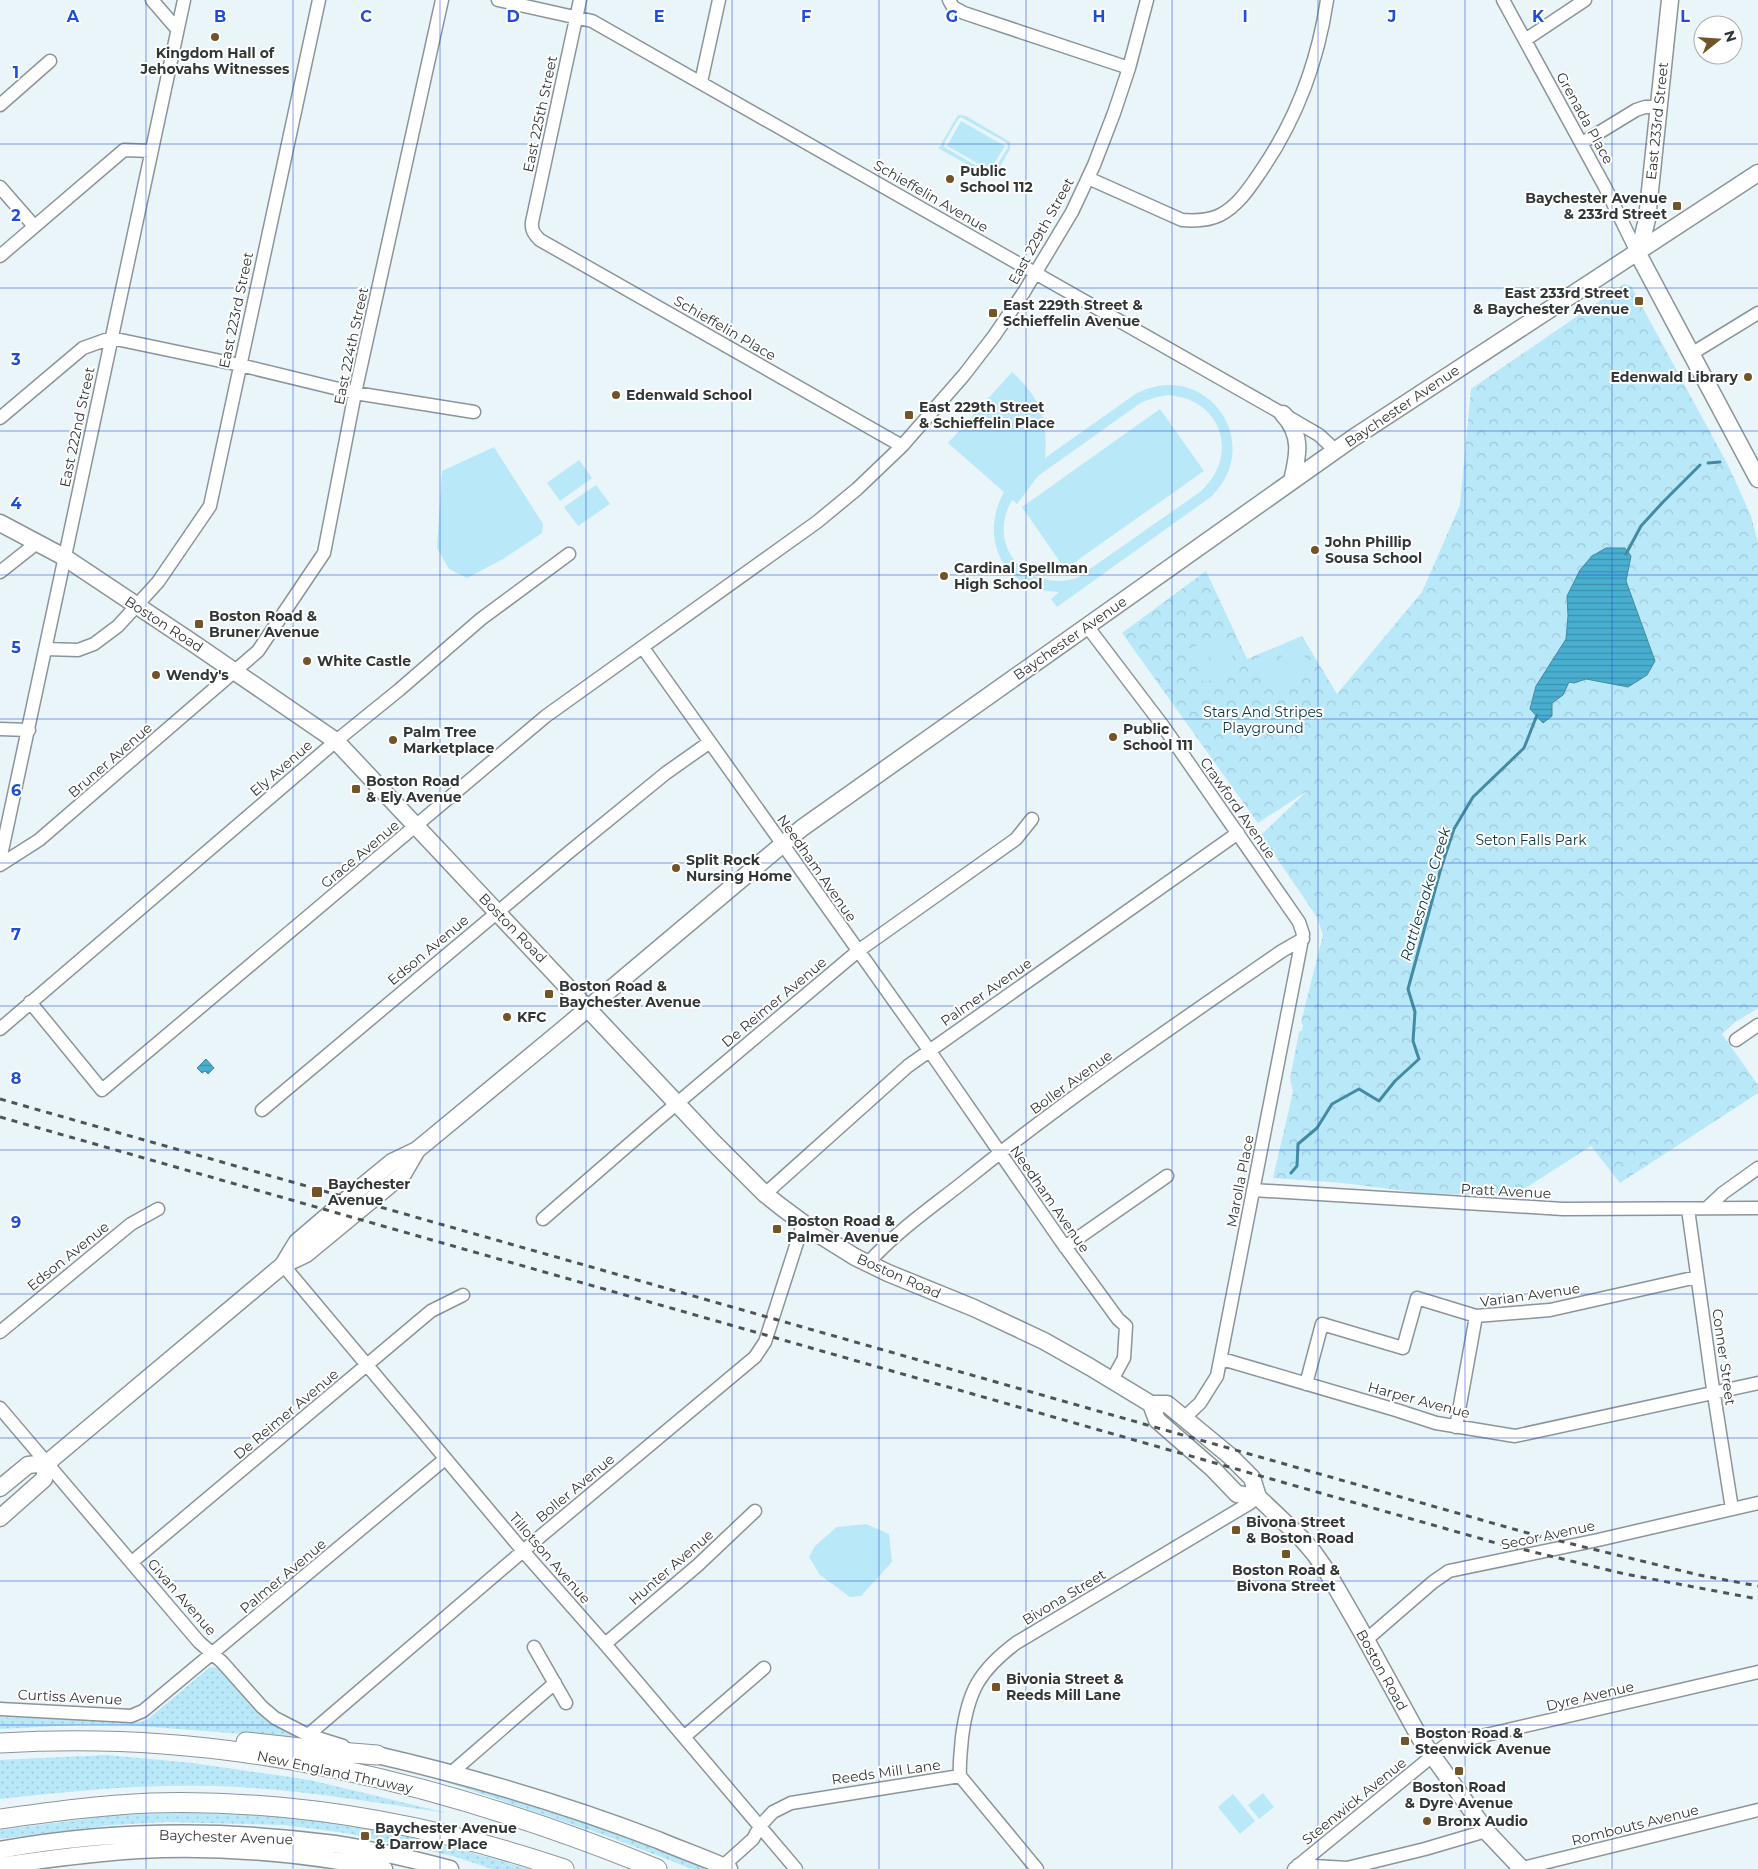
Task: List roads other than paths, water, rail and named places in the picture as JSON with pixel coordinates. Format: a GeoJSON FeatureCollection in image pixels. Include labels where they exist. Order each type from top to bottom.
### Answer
{"type":"FeatureCollection","features":[{"type":"Feature","properties":{"kind":"highway"},"geometry":{"type":"LineString","coordinates":[[108,1742],[153,1734],[377,1755]]}},
{"type":"Feature","properties":{"kind":"highway","name":"New England Thruway"},"geometry":{"type":"LineString","coordinates":[[0,1743],[70,1741],[164,1744],[258,1754],[385,1781],[512,1816],[657,1869]]}},
{"type":"Feature","properties":{"kind":"highway"},"geometry":{"type":"LineString","coordinates":[[0,1819],[74,1809],[147,1803],[261,1805],[317,1811],[411,1827],[466,1840],[564,1869]]}},
{"type":"Feature","properties":{"kind":"main road","name":"East 233rd Street"},"geometry":{"type":"LineString","coordinates":[[1637,252],[1645,227],[1670,0]]}},
{"type":"Feature","properties":{"kind":"main road","name":"Baychester Avenue"},"geometry":{"type":"LineString","coordinates":[[0,1488],[28,1465],[47,1463],[283,1265],[297,1242],[346,1200],[392,1162],[417,1150],[782,844],[1335,450],[1758,173]]}},
{"type":"Feature","properties":{"kind":"main road"},"geometry":{"type":"LineString","coordinates":[[1637,252],[1691,354],[1753,456],[1758,480]]}},
{"type":"Feature","properties":{"kind":"main road"},"geometry":{"type":"LineString","coordinates":[[1283,414],[1288,419],[1294,432],[1298,447],[1292,481]]}},
{"type":"Feature","properties":{"kind":"main road","name":"Boston Road"},"geometry":{"type":"LineString","coordinates":[[0,523],[64,557],[336,740],[714,1143],[765,1194],[803,1224],[868,1264],[974,1308],[1058,1348],[1151,1404],[1167,1404],[1230,1456],[1252,1478],[1258,1497],[1302,1539],[1326,1570],[1420,1738],[1446,1778],[1486,1831],[1521,1869]]}},
{"type":"Feature","properties":{"kind":"main road","name":"Boston Road"},"geometry":{"type":"LineString","coordinates":[[1151,1404],[1157,1420],[1212,1468],[1237,1494],[1258,1497]]}},
{"type":"Feature","properties":{"kind":"main road","name":"Baychester Avenue"},"geometry":{"type":"LineString","coordinates":[[0,1518],[44,1479],[47,1463]]}},
{"type":"Feature","properties":{"kind":"main road","name":"New England Thruway"},"geometry":{"type":"LineString","coordinates":[[377,1755],[451,1773],[583,1813],[726,1868]]}},
{"type":"Feature","properties":{"kind":"main road","name":"Baychester Avenue"},"geometry":{"type":"LineString","coordinates":[[0,1850],[77,1839],[161,1834],[263,1837],[384,1869]]}},
{"type":"Feature","properties":{"kind":"main road","name":"Baychester Avenue"},"geometry":{"type":"LineString","coordinates":[[0,1866],[47,1858],[178,1849],[253,1851],[450,1869]]}},
{"type":"Feature","properties":{"kind":"street"},"geometry":{"type":"LineString","coordinates":[[152,0],[177,29]]}},
{"type":"Feature","properties":{"kind":"street","name":"East 222nd Street"},"geometry":{"type":"LineString","coordinates":[[0,860],[184,0]]}},
{"type":"Feature","properties":{"kind":"street","name":"East 223rd Street"},"geometry":{"type":"LineString","coordinates":[[46,649],[78,650],[94,644],[118,626],[158,582],[210,506],[319,0]]}},
{"type":"Feature","properties":{"kind":"street","name":"East 224th Street"},"geometry":{"type":"LineString","coordinates":[[235,671],[258,651],[324,553],[355,393],[442,0]]}},
{"type":"Feature","properties":{"kind":"street","name":"Schieffelin Avenue"},"geometry":{"type":"LineString","coordinates":[[498,0],[592,21],[1283,414],[1319,435],[1335,450]]}},
{"type":"Feature","properties":{"kind":"street","name":"East 225th Street"},"geometry":{"type":"LineString","coordinates":[[535,235],[532,230],[532,222],[580,0]]}},
{"type":"Feature","properties":{"kind":"street"},"geometry":{"type":"LineString","coordinates":[[701,82],[719,0]]}},
{"type":"Feature","properties":{"kind":"street"},"geometry":{"type":"LineString","coordinates":[[949,0],[953,7],[964,13],[1129,68]]}},
{"type":"Feature","properties":{"kind":"street","name":"East 229th Street"},"geometry":{"type":"LineString","coordinates":[[902,446],[964,375],[994,336],[1036,273],[1069,216],[1088,178],[1114,113],[1129,68],[1147,0]]}},
{"type":"Feature","properties":{"kind":"street"},"geometry":{"type":"LineString","coordinates":[[1088,178],[1182,220],[1208,220],[1228,210],[1255,180],[1279,143],[1296,110],[1318,44],[1327,0]]}},
{"type":"Feature","properties":{"kind":"street","name":"Grenada Place"},"geometry":{"type":"LineString","coordinates":[[1504,0],[1582,143],[1637,252]]}},
{"type":"Feature","properties":{"kind":"street"},"geometry":{"type":"LineString","coordinates":[[1525,40],[1585,0]]}},
{"type":"Feature","properties":{"kind":"street"},"geometry":{"type":"LineString","coordinates":[[0,105],[50,61]]}},
{"type":"Feature","properties":{"kind":"street"},"geometry":{"type":"LineString","coordinates":[[1582,143],[1641,108],[1649,106],[1659,107]]}},
{"type":"Feature","properties":{"kind":"street"},"geometry":{"type":"LineString","coordinates":[[0,256],[124,150],[151,151]]}},
{"type":"Feature","properties":{"kind":"street"},"geometry":{"type":"LineString","coordinates":[[0,187],[34,226]]}},
{"type":"Feature","properties":{"kind":"street","name":"Schieffelin Place"},"geometry":{"type":"LineString","coordinates":[[535,235],[540,240],[902,446]]}},
{"type":"Feature","properties":{"kind":"street"},"geometry":{"type":"LineString","coordinates":[[1691,354],[1758,312]]}},
{"type":"Feature","properties":{"kind":"street"},"geometry":{"type":"LineString","coordinates":[[0,418],[82,348],[111,338],[240,365],[355,393],[474,412]]}},
{"type":"Feature","properties":{"kind":"street"},"geometry":{"type":"LineString","coordinates":[[643,648],[817,522],[857,489],[902,446]]}},
{"type":"Feature","properties":{"kind":"street"},"geometry":{"type":"LineString","coordinates":[[0,572],[38,542]]}},
{"type":"Feature","properties":{"kind":"street","name":"Ely Avenue"},"geometry":{"type":"LineString","coordinates":[[0,1029],[336,740],[399,690],[481,619],[569,554]]}},
{"type":"Feature","properties":{"kind":"street","name":"Crawford Avenue"},"geometry":{"type":"LineString","coordinates":[[1087,626],[1154,714],[1238,833],[1299,922],[1302,928],[1302,939]]}},
{"type":"Feature","properties":{"kind":"street","name":"Needham Avenue"},"geometry":{"type":"LineString","coordinates":[[643,648],[929,1050],[1065,1247],[1118,1319],[1126,1326],[1124,1358],[1112,1380]]}},
{"type":"Feature","properties":{"kind":"street","name":"Grace Avenue"},"geometry":{"type":"LineString","coordinates":[[30,1002],[102,1090],[546,716],[643,648]]}},
{"type":"Feature","properties":{"kind":"street","name":"Bruner Avenue"},"geometry":{"type":"LineString","coordinates":[[0,865],[40,840],[235,671]]}},
{"type":"Feature","properties":{"kind":"street"},"geometry":{"type":"LineString","coordinates":[[0,729],[29,730]]}},
{"type":"Feature","properties":{"kind":"street","name":"Edson Avenue"},"geometry":{"type":"LineString","coordinates":[[262,1110],[497,912],[666,773],[710,742]]}},
{"type":"Feature","properties":{"kind":"street","name":"De Reimer Avenue"},"geometry":{"type":"LineString","coordinates":[[543,1219],[858,951],[1016,839],[1032,819]]}},
{"type":"Feature","properties":{"kind":"street","name":"Palmer Avenue"},"geometry":{"type":"LineString","coordinates":[[765,1194],[908,1066],[1238,833]]}},
{"type":"Feature","properties":{"kind":"street","name":"Boller Avenue"},"geometry":{"type":"LineString","coordinates":[[868,1264],[882,1247],[902,1230],[999,1153],[1163,1034],[1302,939]]}},
{"type":"Feature","properties":{"kind":"street","name":"Marolla Place"},"geometry":{"type":"LineString","coordinates":[[1185,1418],[1200,1404],[1209,1392],[1217,1376],[1222,1359],[1302,939]]}},
{"type":"Feature","properties":{"kind":"street"},"geometry":{"type":"LineString","coordinates":[[0,1016],[18,1013]]}},
{"type":"Feature","properties":{"kind":"street"},"geometry":{"type":"LineString","coordinates":[[1736,1040],[1758,1025]]}},
{"type":"Feature","properties":{"kind":"street"},"geometry":{"type":"LineString","coordinates":[[1707,1208],[1723,1193],[1758,1168]]}},
{"type":"Feature","properties":{"kind":"street"},"geometry":{"type":"LineString","coordinates":[[1065,1247],[1167,1176]]}},
{"type":"Feature","properties":{"kind":"street","name":"Pratt Avenue"},"geometry":{"type":"LineString","coordinates":[[1253,1190],[1563,1209],[1758,1208]]}},
{"type":"Feature","properties":{"kind":"street","name":"Edson Avenue"},"geometry":{"type":"LineString","coordinates":[[0,1332],[131,1224],[158,1209]]}},
{"type":"Feature","properties":{"kind":"street","name":"Conner Street"},"geometry":{"type":"LineString","coordinates":[[1688,1209],[1732,1508]]}},
{"type":"Feature","properties":{"kind":"street","name":"Boller Avenue"},"geometry":{"type":"LineString","coordinates":[[308,1735],[523,1551],[756,1357],[765,1342],[803,1224]]}},
{"type":"Feature","properties":{"kind":"street","name":"Tillotson Avenue"},"geometry":{"type":"LineString","coordinates":[[283,1265],[523,1551],[605,1644],[796,1869]]}},
{"type":"Feature","properties":{"kind":"street","name":"Varian Avenue"},"geometry":{"type":"LineString","coordinates":[[1456,1427],[1476,1316],[1550,1310],[1697,1277]]}},
{"type":"Feature","properties":{"kind":"street","name":"De Reimer Avenue"},"geometry":{"type":"LineString","coordinates":[[132,1562],[431,1311],[463,1295]]}},
{"type":"Feature","properties":{"kind":"street"},"geometry":{"type":"LineString","coordinates":[[1306,1384],[1322,1324],[1403,1348],[1417,1298],[1476,1316]]}},
{"type":"Feature","properties":{"kind":"street","name":"Harper Avenue"},"geometry":{"type":"LineString","coordinates":[[1222,1359],[1436,1423],[1504,1436],[1525,1435],[1758,1383]]}},
{"type":"Feature","properties":{"kind":"street","name":"Givan Avenue"},"geometry":{"type":"LineString","coordinates":[[0,1408],[200,1642],[262,1707],[275,1718],[308,1735],[333,1744],[377,1755]]}},
{"type":"Feature","properties":{"kind":"street","name":"Palmer Avenue"},"geometry":{"type":"LineString","coordinates":[[138,1714],[213,1654],[446,1459]]}},
{"type":"Feature","properties":{"kind":"street","name":"Bivona Street"},"geometry":{"type":"LineString","coordinates":[[960,1776],[959,1763],[965,1716],[970,1697],[992,1662],[1016,1643],[1258,1497]]}},
{"type":"Feature","properties":{"kind":"street","name":"Secor Avenue"},"geometry":{"type":"LineString","coordinates":[[1366,1640],[1433,1582],[1449,1571],[1598,1540],[1758,1503]]}},
{"type":"Feature","properties":{"kind":"street","name":"Hunter Avenue"},"geometry":{"type":"LineString","coordinates":[[605,1644],[698,1566],[755,1511]]}},
{"type":"Feature","properties":{"kind":"street"},"geometry":{"type":"LineString","coordinates":[[534,1647],[566,1704]]}},
{"type":"Feature","properties":{"kind":"street"},"geometry":{"type":"LineString","coordinates":[[684,1738],[764,1668]]}},
{"type":"Feature","properties":{"kind":"street","name":"Dyre Avenue"},"geometry":{"type":"LineString","coordinates":[[1433,1757],[1447,1744],[1758,1675]]}},
{"type":"Feature","properties":{"kind":"street"},"geometry":{"type":"LineString","coordinates":[[451,1773],[555,1684]]}},
{"type":"Feature","properties":{"kind":"street","name":"Curtiss Avenue"},"geometry":{"type":"LineString","coordinates":[[0,1709],[131,1716],[138,1714]]}},
{"type":"Feature","properties":{"kind":"street","name":"Steenwick Avenue"},"geometry":{"type":"LineString","coordinates":[[1296,1867],[1433,1757]]}},
{"type":"Feature","properties":{"kind":"street","name":"Reeds Mill Lane"},"geometry":{"type":"LineString","coordinates":[[726,1868],[753,1839],[760,1826],[773,1812],[797,1801],[960,1776],[1037,1869]]}},
{"type":"Feature","properties":{"kind":"street","name":"Rombouts Avenue"},"geometry":{"type":"LineString","coordinates":[[1521,1869],[1758,1810]]}},
{"type":"Feature","properties":{"kind":"street"},"geometry":{"type":"LineString","coordinates":[[1296,1867],[1332,1868],[1355,1866],[1486,1831]]}},
{"type":"Feature","properties":{"kind":"water"},"geometry":{"type":"Polygon","coordinates":[[[1606,548],[1625,548],[1631,556],[1626,581],[1655,661],[1647,675],[1628,687],[1586,679],[1574,683],[1569,682],[1563,695],[1552,703],[1552,716],[1543,723],[1530,709],[1536,686],[1566,639],[1567,596],[1580,570],[1592,556],[1606,548]]]}},
{"type":"Feature","properties":{"kind":"water"},"geometry":{"type":"Polygon","coordinates":[[[206,1059],[214,1068],[208,1074],[205,1071],[202,1073],[197,1068],[206,1059]]]}},
{"type":"Feature","properties":{"kind":"waterway","name":"Rattlesnake Creek"},"geometry":{"type":"LineString","coordinates":[[1708,463],[1720,462]]}},
{"type":"Feature","properties":{"kind":"waterway","name":"Rattlesnake Creek"},"geometry":{"type":"LineString","coordinates":[[1626,554],[1641,526],[1700,465]]}},
{"type":"Feature","properties":{"kind":"waterway","name":"Rattlesnake Creek"},"geometry":{"type":"LineString","coordinates":[[1291,1173],[1297,1166],[1298,1144],[1317,1128],[1332,1104],[1359,1089],[1379,1101],[1395,1081],[1419,1059],[1413,1041],[1415,1012],[1408,989],[1441,868],[1454,829],[1473,797],[1524,748],[1537,715]]}},
{"type":"Feature","properties":{"kind":"railway"},"geometry":{"type":"LineString","coordinates":[[0,1099],[1531,1534],[1699,1575],[1758,1586]]}},
{"type":"Feature","properties":{"kind":"railway"},"geometry":{"type":"LineString","coordinates":[[0,1117],[1496,1543],[1625,1574],[1758,1599]]}},
{"type":"Feature","properties":{"kind":"place","name":"Kingdom Hall of Jehovahs Witnesses"},"geometry":{"type":"Point","coordinates":[215,37]}},
{"type":"Feature","properties":{"kind":"place","name":"Public School 112"},"geometry":{"type":"Point","coordinates":[950,179]}},
{"type":"Feature","properties":{"kind":"place","name":"Baychester Avenue & 233rd Street"},"geometry":{"type":"Point","coordinates":[1677,206]}},
{"type":"Feature","properties":{"kind":"place","name":"East 233rd Street & Baychester Avenue"},"geometry":{"type":"Point","coordinates":[1639,301]}},
{"type":"Feature","properties":{"kind":"place","name":"East 229th Street & Schieffelin Avenue"},"geometry":{"type":"Point","coordinates":[993,313]}},
{"type":"Feature","properties":{"kind":"place","name":"Edenwald Library"},"geometry":{"type":"Point","coordinates":[1748,377]}},
{"type":"Feature","properties":{"kind":"place","name":"Edenwald School"},"geometry":{"type":"Point","coordinates":[616,395]}},
{"type":"Feature","properties":{"kind":"place","name":"East 229th Street & Schieffelin Place"},"geometry":{"type":"Point","coordinates":[909,415]}},
{"type":"Feature","properties":{"kind":"place","name":"John Phillip Sousa School"},"geometry":{"type":"Point","coordinates":[1315,550]}},
{"type":"Feature","properties":{"kind":"place","name":"Cardinal Spellman High School"},"geometry":{"type":"Point","coordinates":[944,576]}},
{"type":"Feature","properties":{"kind":"place","name":"Boston Road & Bruner Avenue"},"geometry":{"type":"Point","coordinates":[199,624]}},
{"type":"Feature","properties":{"kind":"place","name":"White Castle"},"geometry":{"type":"Point","coordinates":[307,661]}},
{"type":"Feature","properties":{"kind":"place","name":"Wendy's"},"geometry":{"type":"Point","coordinates":[156,675]}},
{"type":"Feature","properties":{"kind":"place","name":"Public School 111"},"geometry":{"type":"Point","coordinates":[1113,737]}},
{"type":"Feature","properties":{"kind":"place","name":"Palm Tree Marketplace"},"geometry":{"type":"Point","coordinates":[393,740]}},
{"type":"Feature","properties":{"kind":"place","name":"Boston Road & Ely Avenue"},"geometry":{"type":"Point","coordinates":[356,789]}},
{"type":"Feature","properties":{"kind":"place","name":"Split Rock Nursing Home"},"geometry":{"type":"Point","coordinates":[676,868]}},
{"type":"Feature","properties":{"kind":"place","name":"Boston Road & Baychester Avenue"},"geometry":{"type":"Point","coordinates":[549,994]}},
{"type":"Feature","properties":{"kind":"place","name":"KFC"},"geometry":{"type":"Point","coordinates":[507,1017]}},
{"type":"Feature","properties":{"kind":"place","name":"Baychester Avenue"},"geometry":{"type":"Point","coordinates":[317,1192]}},
{"type":"Feature","properties":{"kind":"place","name":"Boston Road & Palmer Avenue"},"geometry":{"type":"Point","coordinates":[777,1229]}},
{"type":"Feature","properties":{"kind":"place","name":"Bivona Street & Boston Road"},"geometry":{"type":"Point","coordinates":[1236,1530]}},
{"type":"Feature","properties":{"kind":"place","name":"Boston Road & Bivona Street"},"geometry":{"type":"Point","coordinates":[1286,1554]}},
{"type":"Feature","properties":{"kind":"place","name":"Bivonia Street & Reeds Mill Lane"},"geometry":{"type":"Point","coordinates":[996,1687]}},
{"type":"Feature","properties":{"kind":"place","name":"Boston Road & Steenwick Avenue"},"geometry":{"type":"Point","coordinates":[1405,1741]}},
{"type":"Feature","properties":{"kind":"place","name":"Boston Road & Dyre Avenue"},"geometry":{"type":"Point","coordinates":[1459,1771]}},
{"type":"Feature","properties":{"kind":"place","name":"Bronx Audio"},"geometry":{"type":"Point","coordinates":[1427,1821]}},
{"type":"Feature","properties":{"kind":"place","name":"Baychester Avenue & Darrow Place"},"geometry":{"type":"Point","coordinates":[365,1836]}},
{"type":"Feature","properties":{"kind":"park label","name":"Stars And Stripes Playground"},"geometry":{"type":"Point","coordinates":[1263,720]}},
{"type":"Feature","properties":{"kind":"park label","name":"Seton Falls Park"},"geometry":{"type":"Point","coordinates":[1531,840]}}]}
